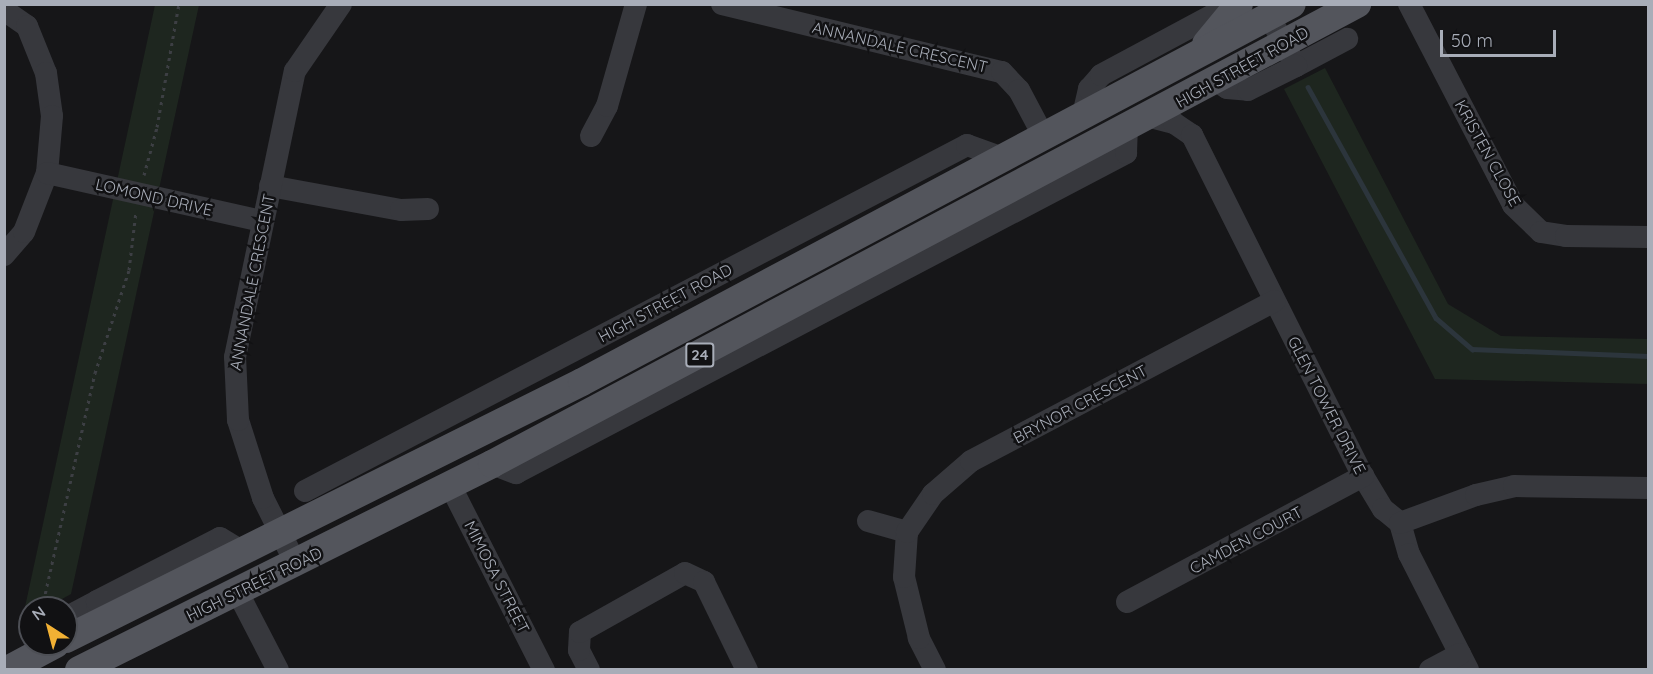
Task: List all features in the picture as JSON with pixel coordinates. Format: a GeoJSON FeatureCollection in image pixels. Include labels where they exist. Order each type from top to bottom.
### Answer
{"type":"FeatureCollection","features":[{"type":"Feature","properties":{"kind":"main road","name":"HIGH STREET ROAD"},"geometry":{"type":"LineString","coordinates":[[80,669],[296,564],[492,464],[1216,81],[1290,54],[1358,4]]}},
{"type":"Feature","properties":{"kind":"main road","name":"HIGH STREET ROAD"},"geometry":{"type":"LineString","coordinates":[[78,622],[240,550],[279,530],[331,492],[582,381],[1044,137],[1136,87],[1193,47],[1274,8]]}},
{"type":"Feature","properties":{"kind":"main road"},"geometry":{"type":"LineString","coordinates":[[1193,47],[1227,9]]}},
{"type":"Feature","properties":{"kind":"main road"},"geometry":{"type":"LineString","coordinates":[[331,492],[353,535]]}},
{"type":"Feature","properties":{"kind":"main road"},"geometry":{"type":"LineString","coordinates":[[7,669],[32,656]]}},
{"type":"Feature","properties":{"kind":"street","name":"ANNANDALE CRESCENT"},"geometry":{"type":"LineString","coordinates":[[296,564],[263,498],[238,420],[234,391],[235,357],[295,70],[341,4]]}},
{"type":"Feature","properties":{"kind":"street"},"geometry":{"type":"LineString","coordinates":[[591,136],[607,106],[636,4]]}},
{"type":"Feature","properties":{"kind":"street","name":"ANNANDALE CRESCENT"},"geometry":{"type":"LineString","coordinates":[[722,4],[1002,72],[1019,90],[1044,137]]}},
{"type":"Feature","properties":{"kind":"street","name":"KRISTEN CLOSE"},"geometry":{"type":"LineString","coordinates":[[1409,4],[1513,205],[1541,232],[1566,236],[1648,237]]}},
{"type":"Feature","properties":{"kind":"street"},"geometry":{"type":"LineString","coordinates":[[1274,8],[1290,54],[1347,39]]}},
{"type":"Feature","properties":{"kind":"street"},"geometry":{"type":"LineString","coordinates":[[4,255],[24,232],[47,173],[52,117],[46,73],[38,47],[16,10]]}},
{"type":"Feature","properties":{"kind":"street","name":"HIGH STREET ROAD"},"geometry":{"type":"LineString","coordinates":[[1083,115],[1089,88],[1101,75],[1193,47]]}},
{"type":"Feature","properties":{"kind":"street"},"geometry":{"type":"LineString","coordinates":[[1136,87],[1166,93],[1180,101]]}},
{"type":"Feature","properties":{"kind":"street","name":"GLEN TOWER DRIVE"},"geometry":{"type":"LineString","coordinates":[[1180,101],[1190,116],[1192,135],[1274,301],[1363,476],[1383,509],[1400,523],[1409,554],[1464,662]]}},
{"type":"Feature","properties":{"kind":"street"},"geometry":{"type":"LineString","coordinates":[[1139,123],[1174,123],[1192,135]]}},
{"type":"Feature","properties":{"kind":"street","name":"LOMOND DRIVE"},"geometry":{"type":"LineString","coordinates":[[47,173],[262,221]]}},
{"type":"Feature","properties":{"kind":"street"},"geometry":{"type":"LineString","coordinates":[[270,186],[401,210],[428,209]]}},
{"type":"Feature","properties":{"kind":"street","name":"BRYNOR CRESCENT"},"geometry":{"type":"LineString","coordinates":[[907,532],[933,494],[971,461],[1274,301]]}},
{"type":"Feature","properties":{"kind":"street","name":"CAMDEN COURT"},"geometry":{"type":"LineString","coordinates":[[1127,602],[1363,476]]}},
{"type":"Feature","properties":{"kind":"street","name":"MIMOSA STREET"},"geometry":{"type":"LineString","coordinates":[[450,485],[544,669]]}},
{"type":"Feature","properties":{"kind":"street"},"geometry":{"type":"LineString","coordinates":[[1400,523],[1476,495],[1514,486],[1648,488]]}},
{"type":"Feature","properties":{"kind":"street","name":"HIGH STREET ROAD"},"geometry":{"type":"LineString","coordinates":[[305,491],[331,492]]}},
{"type":"Feature","properties":{"kind":"street"},"geometry":{"type":"LineString","coordinates":[[868,521],[907,532],[904,577],[919,638],[935,669]]}},
{"type":"Feature","properties":{"kind":"street"},"geometry":{"type":"LineString","coordinates":[[589,669],[579,650],[580,632],[686,573],[704,582],[747,669]]}},
{"type":"Feature","properties":{"kind":"street"},"geometry":{"type":"LineString","coordinates":[[237,591],[278,669]]}},
{"type":"Feature","properties":{"kind":"street"},"geometry":{"type":"LineString","coordinates":[[1430,669],[1464,662]]}},
{"type":"Feature","properties":{"kind":"path"},"geometry":{"type":"LineString","coordinates":[[45,596],[95,373],[129,270],[139,193],[157,127],[178,4]]}},
{"type":"Feature","properties":{"kind":"shaded area"},"geometry":{"type":"Polygon","coordinates":[[[155,5],[199,5],[71,594],[67,596],[27,596],[155,5]]]}},
{"type":"Feature","properties":{"kind":"shaded area"},"geometry":{"type":"Polygon","coordinates":[[[1325,68],[1448,304],[1501,336],[1648,339],[1648,384],[1435,379],[1284,89],[1325,68]]]}},
{"type":"Feature","properties":{"kind":"waterway"},"geometry":{"type":"LineString","coordinates":[[1308,87],[1436,318],[1472,349],[1648,356]]}}]}
